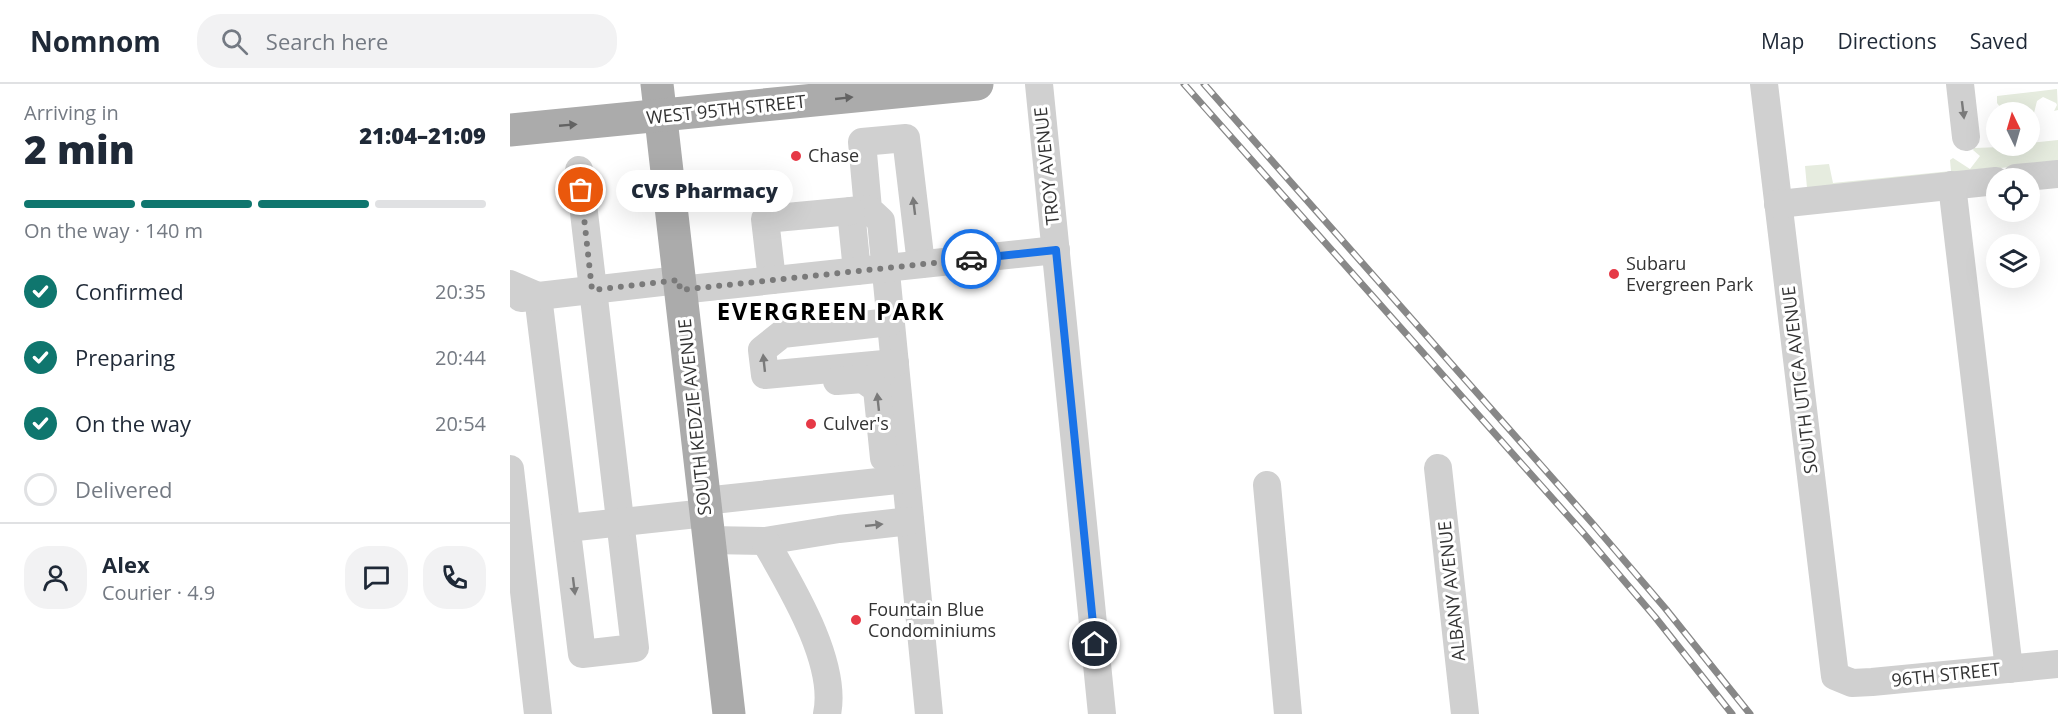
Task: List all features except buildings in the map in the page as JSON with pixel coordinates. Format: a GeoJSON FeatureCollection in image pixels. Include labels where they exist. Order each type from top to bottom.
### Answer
{"type":"FeatureCollection","features":[{"type":"Feature","properties":{"kind":"main road","name":"SOUTH KEDZIE AVENUE"},"geometry":{"type":"LineString","coordinates":[[657,84],[729,714]]}},
{"type":"Feature","properties":{"kind":"main road","name":"WEST 95TH STREET"},"geometry":{"type":"LineString","coordinates":[[510,130],[661,117],[977,84]]}},
{"type":"Feature","properties":{"kind":"street","name":"TROY AVENUE"},"geometry":{"type":"LineString","coordinates":[[1039,84],[1102,714]]}},
{"type":"Feature","properties":{"kind":"street","name":"SOUTH UTICA AVENUE"},"geometry":{"type":"LineString","coordinates":[[1764,84],[1835,676]]}},
{"type":"Feature","properties":{"kind":"street"},"geometry":{"type":"LineString","coordinates":[[1960,84],[1966,137]]}},
{"type":"Feature","properties":{"kind":"street"},"geometry":{"type":"LineString","coordinates":[[857,271],[862,142],[906,138],[921,264]]}},
{"type":"Feature","properties":{"kind":"street"},"geometry":{"type":"LineString","coordinates":[[538,296],[582,654],[635,648],[579,170]]}},
{"type":"Feature","properties":{"kind":"street"},"geometry":{"type":"LineString","coordinates":[[2040,176],[2058,174]]}},
{"type":"Feature","properties":{"kind":"street"},"geometry":{"type":"LineString","coordinates":[[1778,204],[1986,182]]}},
{"type":"Feature","properties":{"kind":"street"},"geometry":{"type":"LineString","coordinates":[[1952,185],[2009,669]]}},
{"type":"Feature","properties":{"kind":"street"},"geometry":{"type":"LineString","coordinates":[[771,280],[765,219],[860,210],[881,221],[895,363],[896,480]]}},
{"type":"Feature","properties":{"kind":"street"},"geometry":{"type":"LineString","coordinates":[[510,299],[592,290],[771,280],[1056,250]]}},
{"type":"Feature","properties":{"kind":"street"},"geometry":{"type":"LineString","coordinates":[[510,284],[538,296]]}},
{"type":"Feature","properties":{"kind":"street"},"geometry":{"type":"LineString","coordinates":[[890,322],[782,334],[762,350],[765,375],[895,363]]}},
{"type":"Feature","properties":{"kind":"street"},"geometry":{"type":"LineString","coordinates":[[793,372],[808,384],[863,379],[877,389],[896,480],[910,521],[929,714]]}},
{"type":"Feature","properties":{"kind":"street","name":"ALBANY AVENUE"},"geometry":{"type":"LineString","coordinates":[[1438,468],[1465,714]]}},
{"type":"Feature","properties":{"kind":"street"},"geometry":{"type":"LineString","coordinates":[[510,469],[538,714]]}},
{"type":"Feature","properties":{"kind":"street"},"geometry":{"type":"LineString","coordinates":[[567,528],[706,518],[896,480]]}},
{"type":"Feature","properties":{"kind":"street"},"geometry":{"type":"LineString","coordinates":[[1267,484],[1288,714]]}},
{"type":"Feature","properties":{"kind":"street"},"geometry":{"type":"LineString","coordinates":[[706,518],[765,541],[910,521]]}},
{"type":"Feature","properties":{"kind":"street"},"geometry":{"type":"LineString","coordinates":[[765,541],[818,643],[826,681],[826,714]]}},
{"type":"Feature","properties":{"kind":"street","name":"96TH STREET"},"geometry":{"type":"LineString","coordinates":[[1835,676],[1852,683],[1872,682],[2058,664]]}},
{"type":"Feature","properties":{"kind":"shaded area"},"geometry":{"type":"Polygon","coordinates":[[[2057,89],[2058,110],[2054,111],[2056,103],[2043,97],[2037,102],[1997,102],[1997,96],[2057,89]]]}},
{"type":"Feature","properties":{"kind":"shaded area"},"geometry":{"type":"Polygon","coordinates":[[[2058,140],[2058,162],[1807,188],[1805,166],[1829,164],[1833,183],[1951,171],[1950,160],[1953,158],[1970,169],[1980,156],[1973,150],[1974,148],[1986,148],[1986,156],[2040,156],[2040,142],[2058,140]]]}},
{"type":"Feature","properties":{"kind":"railway"},"geometry":{"type":"LineString","coordinates":[[1184,84],[1585,535],[1655,617],[1732,714]]}},
{"type":"Feature","properties":{"kind":"railway"},"geometry":{"type":"LineString","coordinates":[[1204,84],[1593,524],[1665,608],[1750,714]]}},
{"type":"Feature","properties":{"kind":"way so far"},"geometry":{"type":"LineString","coordinates":[[581,190],[592,290],[679,280],[680,290],[971,259]]}},
{"type":"Feature","properties":{"kind":"place","name":"Chase"},"geometry":{"type":"Point","coordinates":[796,156]}},
{"type":"Feature","properties":{"kind":"place","name":"CVS Pharmacy"},"geometry":{"type":"Point","coordinates":[581,190]}},
{"type":"Feature","properties":{"kind":"place","name":"Subaru Evergreen Park"},"geometry":{"type":"Point","coordinates":[1614,274]}},
{"type":"Feature","properties":{"kind":"place","name":"Culver's"},"geometry":{"type":"Point","coordinates":[811,424]}},
{"type":"Feature","properties":{"kind":"place","name":"Fountain Blue Condominiums"},"geometry":{"type":"Point","coordinates":[856,620]}},
{"type":"Feature","properties":{"kind":"district","name":"EVERGREEN PARK"},"geometry":{"type":"Point","coordinates":[831,312]}},
{"type":"Feature","properties":{"kind":"route"},"geometry":{"type":"LineString","coordinates":[[971,259],[1056,250],[1095,644]]}}]}
